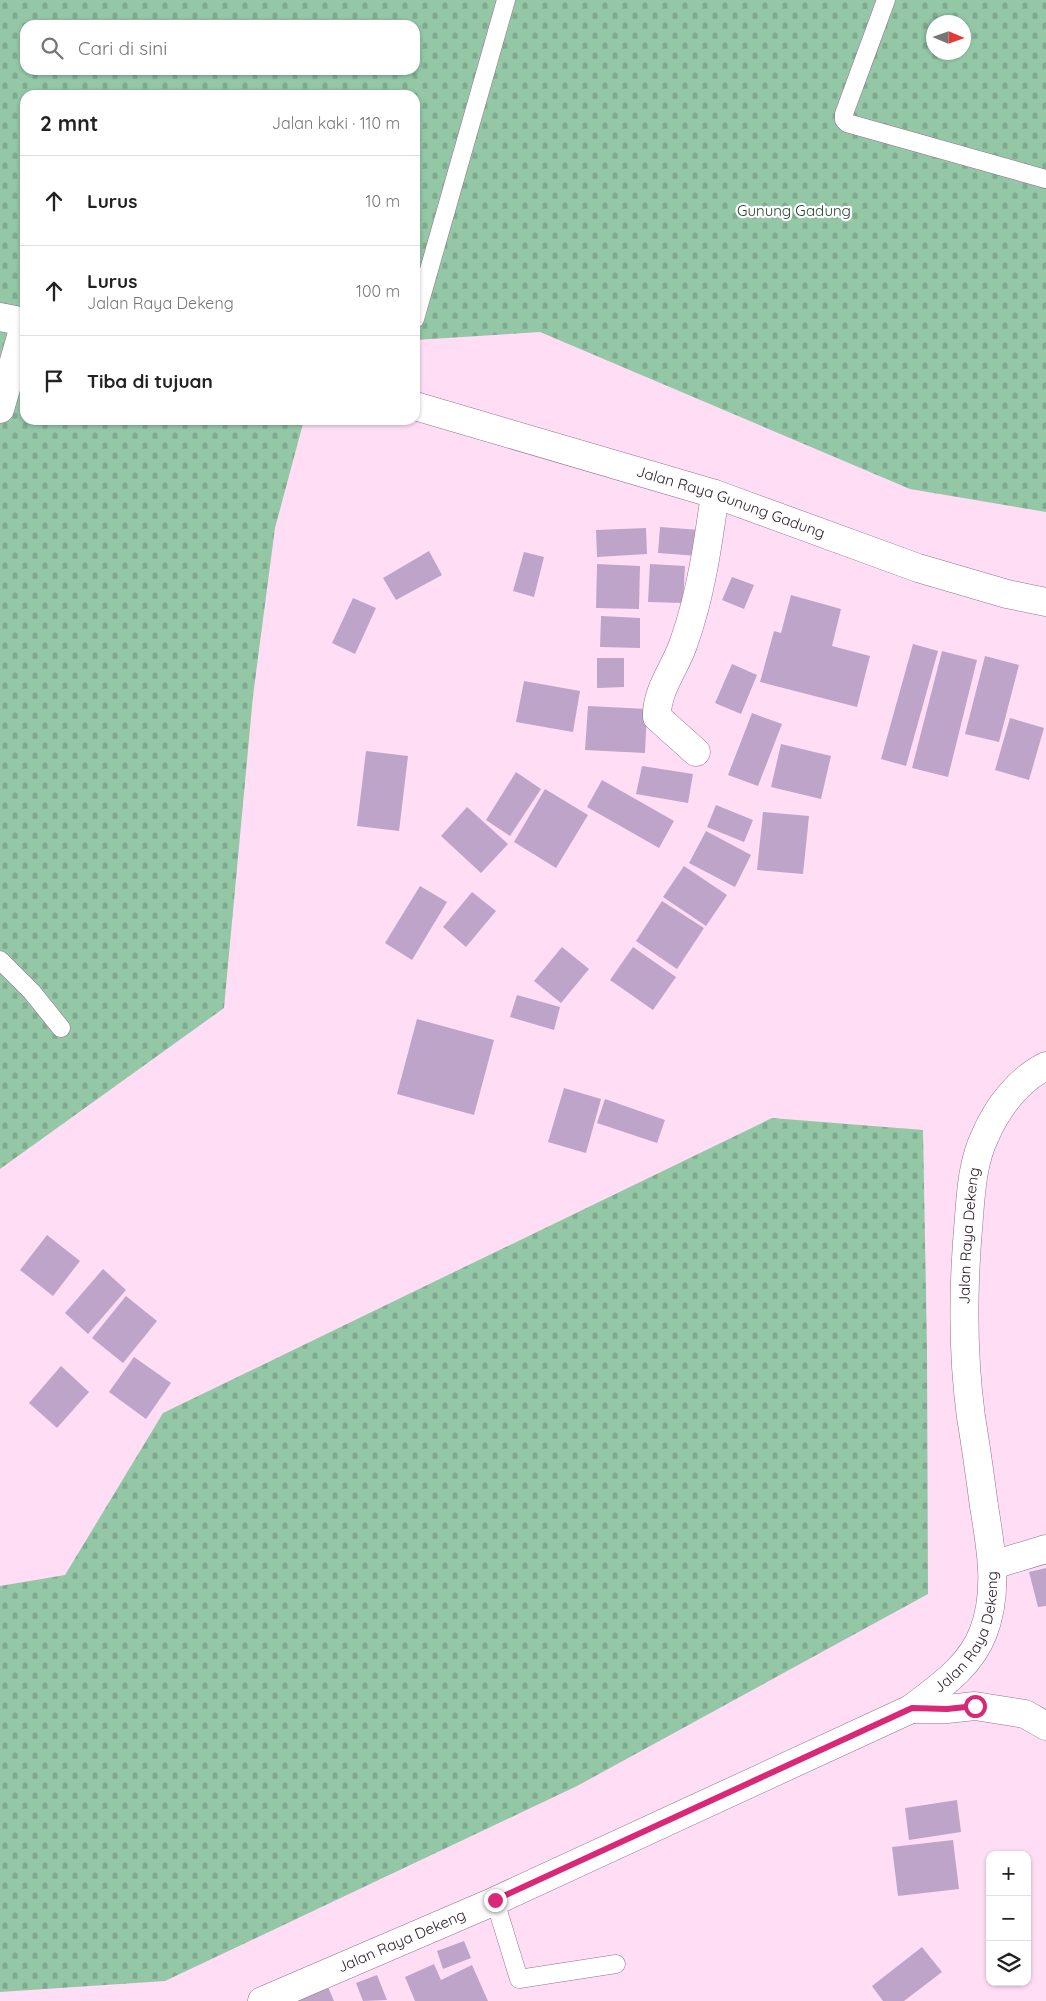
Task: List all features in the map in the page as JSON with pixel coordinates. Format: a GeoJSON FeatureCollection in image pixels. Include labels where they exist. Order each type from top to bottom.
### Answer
{"type":"FeatureCollection","features":[{"type":"Feature","properties":{"kind":"street"},"geometry":{"type":"LineString","coordinates":[[0,317],[20,322]]}},
{"type":"Feature","properties":{"kind":"street"},"geometry":{"type":"LineString","coordinates":[[0,409],[20,340]]}},
{"type":"Feature","properties":{"kind":"street","name":"Jalan Raya Gunung Gadung"},"geometry":{"type":"LineString","coordinates":[[420,407],[715,494],[918,568],[1007,594],[1046,602]]}},
{"type":"Feature","properties":{"kind":"street"},"geometry":{"type":"LineString","coordinates":[[696,752],[657,717],[656,704],[684,643],[706,559],[715,494]]}},
{"type":"Feature","properties":{"kind":"street","name":"Jalan Raya Dekeng"},"geometry":{"type":"LineString","coordinates":[[262,2001],[495,1900],[912,1708],[949,1680],[966,1664],[983,1634],[991,1602],[993,1565],[967,1381],[965,1258],[972,1180],[984,1137],[1001,1105],[1019,1086],[1046,1066]]}},
{"type":"Feature","properties":{"kind":"street"},"geometry":{"type":"LineString","coordinates":[[993,1565],[1046,1549]]}},
{"type":"Feature","properties":{"kind":"street"},"geometry":{"type":"LineString","coordinates":[[912,1708],[947,1709],[975,1706],[1025,1714],[1046,1726]]}},
{"type":"Feature","properties":{"kind":"lane"},"geometry":{"type":"LineString","coordinates":[[420,301],[506,0]]}},
{"type":"Feature","properties":{"kind":"lane"},"geometry":{"type":"LineString","coordinates":[[886,0],[844,114],[846,123],[1046,179]]}},
{"type":"Feature","properties":{"kind":"lane"},"geometry":{"type":"LineString","coordinates":[[0,960],[32,992],[61,1028]]}},
{"type":"Feature","properties":{"kind":"lane"},"geometry":{"type":"LineString","coordinates":[[495,1900],[519,1979],[616,1964]]}},
{"type":"Feature","properties":{"kind":"green space","name":"Gunung Gadung"},"geometry":{"type":"Polygon","coordinates":[[[0,0],[1046,0],[1046,512],[910,489],[540,332],[420,340],[420,90],[20,90],[20,425],[303,425],[275,528],[253,696],[224,1008],[0,1169],[0,0]]]}},
{"type":"Feature","properties":{"kind":"green space"},"geometry":{"type":"Polygon","coordinates":[[[772,1118],[923,1130],[927,1349],[928,1594],[577,1786],[165,1981],[0,1992],[0,1586],[65,1575],[163,1413],[772,1118]]]}},
{"type":"Feature","properties":{"kind":"building"},"geometry":{"type":"Polygon","coordinates":[[[660,527],[700,530],[698,556],[658,553],[660,527]]]}},
{"type":"Feature","properties":{"kind":"building"},"geometry":{"type":"Polygon","coordinates":[[[646,528],[647,554],[597,557],[596,530],[646,528]]]}},
{"type":"Feature","properties":{"kind":"building"},"geometry":{"type":"Polygon","coordinates":[[[429,551],[442,575],[396,600],[383,578],[429,551]]]}},
{"type":"Feature","properties":{"kind":"building"},"geometry":{"type":"Polygon","coordinates":[[[524,552],[544,557],[534,597],[513,591],[524,552]]]}},
{"type":"Feature","properties":{"kind":"building"},"geometry":{"type":"Polygon","coordinates":[[[597,564],[640,566],[639,609],[596,608],[597,564]]]}},
{"type":"Feature","properties":{"kind":"building"},"geometry":{"type":"Polygon","coordinates":[[[650,564],[685,566],[683,603],[648,602],[650,564]]]}},
{"type":"Feature","properties":{"kind":"building"},"geometry":{"type":"Polygon","coordinates":[[[732,577],[754,585],[744,609],[722,600],[732,577]]]}},
{"type":"Feature","properties":{"kind":"building"},"geometry":{"type":"Polygon","coordinates":[[[791,595],[841,609],[832,646],[870,656],[857,707],[760,682],[774,631],[781,633],[791,595]]]}},
{"type":"Feature","properties":{"kind":"building"},"geometry":{"type":"Polygon","coordinates":[[[353,598],[376,608],[355,654],[332,643],[353,598]]]}},
{"type":"Feature","properties":{"kind":"building"},"geometry":{"type":"Polygon","coordinates":[[[601,616],[640,618],[640,648],[600,647],[601,616]]]}},
{"type":"Feature","properties":{"kind":"building"},"geometry":{"type":"Polygon","coordinates":[[[913,644],[938,651],[906,766],[881,759],[913,644]]]}},
{"type":"Feature","properties":{"kind":"building"},"geometry":{"type":"Polygon","coordinates":[[[942,651],[977,660],[948,777],[912,768],[942,651]]]}},
{"type":"Feature","properties":{"kind":"building"},"geometry":{"type":"Polygon","coordinates":[[[985,656],[1019,665],[999,742],[965,734],[985,656]]]}},
{"type":"Feature","properties":{"kind":"building"},"geometry":{"type":"Polygon","coordinates":[[[597,658],[624,658],[624,687],[597,688],[597,658]]]}},
{"type":"Feature","properties":{"kind":"building"},"geometry":{"type":"Polygon","coordinates":[[[732,664],[757,675],[741,714],[715,703],[732,664]]]}},
{"type":"Feature","properties":{"kind":"building"},"geometry":{"type":"Polygon","coordinates":[[[524,681],[580,691],[573,732],[516,722],[524,681]]]}},
{"type":"Feature","properties":{"kind":"building"},"geometry":{"type":"Polygon","coordinates":[[[588,706],[647,709],[645,753],[585,750],[588,706]]]}},
{"type":"Feature","properties":{"kind":"building"},"geometry":{"type":"Polygon","coordinates":[[[752,713],[782,724],[758,786],[728,775],[752,713]]]}},
{"type":"Feature","properties":{"kind":"building"},"geometry":{"type":"Polygon","coordinates":[[[1010,718],[1044,728],[1029,780],[995,770],[1010,718]]]}},
{"type":"Feature","properties":{"kind":"building"},"geometry":{"type":"Polygon","coordinates":[[[781,744],[831,756],[821,799],[771,787],[781,744]]]}},
{"type":"Feature","properties":{"kind":"building"},"geometry":{"type":"Polygon","coordinates":[[[366,751],[408,756],[399,831],[357,826],[366,751]]]}},
{"type":"Feature","properties":{"kind":"building"},"geometry":{"type":"Polygon","coordinates":[[[642,766],[693,774],[688,803],[636,794],[642,766]]]}},
{"type":"Feature","properties":{"kind":"building"},"geometry":{"type":"Polygon","coordinates":[[[516,772],[541,789],[510,836],[486,820],[516,772]]]}},
{"type":"Feature","properties":{"kind":"building"},"geometry":{"type":"Polygon","coordinates":[[[602,780],[674,821],[659,848],[587,807],[602,780]]]}},
{"type":"Feature","properties":{"kind":"building"},"geometry":{"type":"Polygon","coordinates":[[[545,789],[588,815],[556,868],[514,842],[545,789]]]}},
{"type":"Feature","properties":{"kind":"building"},"geometry":{"type":"Polygon","coordinates":[[[716,805],[753,820],[744,842],[707,827],[716,805]]]}},
{"type":"Feature","properties":{"kind":"building"},"geometry":{"type":"Polygon","coordinates":[[[467,807],[508,844],[481,873],[441,836],[467,807]]]}},
{"type":"Feature","properties":{"kind":"building"},"geometry":{"type":"Polygon","coordinates":[[[763,812],[809,816],[803,874],[757,870],[763,812]]]}},
{"type":"Feature","properties":{"kind":"building"},"geometry":{"type":"Polygon","coordinates":[[[706,831],[751,855],[735,887],[689,863],[706,831]]]}},
{"type":"Feature","properties":{"kind":"building"},"geometry":{"type":"Polygon","coordinates":[[[684,866],[727,895],[706,926],[663,897],[684,866]]]}},
{"type":"Feature","properties":{"kind":"building"},"geometry":{"type":"Polygon","coordinates":[[[420,886],[447,902],[412,960],[385,943],[420,886]]]}},
{"type":"Feature","properties":{"kind":"building"},"geometry":{"type":"Polygon","coordinates":[[[472,892],[496,911],[466,947],[443,927],[472,892]]]}},
{"type":"Feature","properties":{"kind":"building"},"geometry":{"type":"Polygon","coordinates":[[[662,901],[704,928],[677,969],[636,941],[662,901]]]}},
{"type":"Feature","properties":{"kind":"building"},"geometry":{"type":"Polygon","coordinates":[[[562,947],[589,969],[561,1003],[534,981],[562,947]]]}},
{"type":"Feature","properties":{"kind":"building"},"geometry":{"type":"Polygon","coordinates":[[[633,947],[676,977],[653,1010],[610,980],[633,947]]]}},
{"type":"Feature","properties":{"kind":"building"},"geometry":{"type":"Polygon","coordinates":[[[517,995],[560,1007],[554,1030],[510,1017],[517,995]]]}},
{"type":"Feature","properties":{"kind":"building"},"geometry":{"type":"Polygon","coordinates":[[[417,1019],[494,1040],[474,1115],[397,1094],[417,1019]]]}},
{"type":"Feature","properties":{"kind":"building"},"geometry":{"type":"Polygon","coordinates":[[[564,1088],[601,1099],[586,1153],[548,1142],[564,1088]]]}},
{"type":"Feature","properties":{"kind":"building"},"geometry":{"type":"Polygon","coordinates":[[[605,1099],[665,1120],[657,1143],[597,1123],[605,1099]]]}},
{"type":"Feature","properties":{"kind":"building"},"geometry":{"type":"Polygon","coordinates":[[[47,1235],[80,1261],[53,1296],[20,1270],[47,1235]]]}},
{"type":"Feature","properties":{"kind":"building"},"geometry":{"type":"Polygon","coordinates":[[[103,1269],[126,1290],[88,1334],[65,1313],[103,1269]]]}},
{"type":"Feature","properties":{"kind":"building"},"geometry":{"type":"Polygon","coordinates":[[[126,1296],[157,1321],[123,1363],[92,1338],[126,1296]]]}},
{"type":"Feature","properties":{"kind":"building"},"geometry":{"type":"Polygon","coordinates":[[[134,1357],[171,1383],[146,1419],[109,1392],[134,1357]]]}},
{"type":"Feature","properties":{"kind":"building"},"geometry":{"type":"Polygon","coordinates":[[[61,1366],[89,1392],[57,1428],[29,1403],[61,1366]]]}},
{"type":"Feature","properties":{"kind":"building"},"geometry":{"type":"Polygon","coordinates":[[[1046,1568],[1046,1606],[1038,1607],[1029,1572],[1046,1568]]]}},
{"type":"Feature","properties":{"kind":"building"},"geometry":{"type":"Polygon","coordinates":[[[957,1800],[961,1832],[909,1840],[905,1808],[957,1800]]]}},
{"type":"Feature","properties":{"kind":"building"},"geometry":{"type":"Polygon","coordinates":[[[953,1840],[959,1889],[898,1896],[892,1847],[953,1840]]]}},
{"type":"Feature","properties":{"kind":"building"},"geometry":{"type":"Polygon","coordinates":[[[464,1941],[471,1958],[443,1969],[437,1951],[464,1941]]]}},
{"type":"Feature","properties":{"kind":"building"},"geometry":{"type":"Polygon","coordinates":[[[922,1947],[942,1972],[904,2001],[883,2001],[872,1986],[922,1947]]]}},
{"type":"Feature","properties":{"kind":"building"},"geometry":{"type":"Polygon","coordinates":[[[434,1964],[441,1980],[472,1965],[488,2001],[415,2001],[405,1977],[434,1964]]]}},
{"type":"Feature","properties":{"kind":"building"},"geometry":{"type":"Polygon","coordinates":[[[377,1975],[387,2000],[363,2001],[356,1983],[377,1975]]]}},
{"type":"Feature","properties":{"kind":"building"},"geometry":{"type":"Polygon","coordinates":[[[328,1987],[334,2001],[298,2001],[328,1987]]]}},
{"type":"Feature","properties":{"kind":"route"},"geometry":{"type":"LineString","coordinates":[[495,1900],[912,1708],[947,1709],[975,1706]]}}]}
